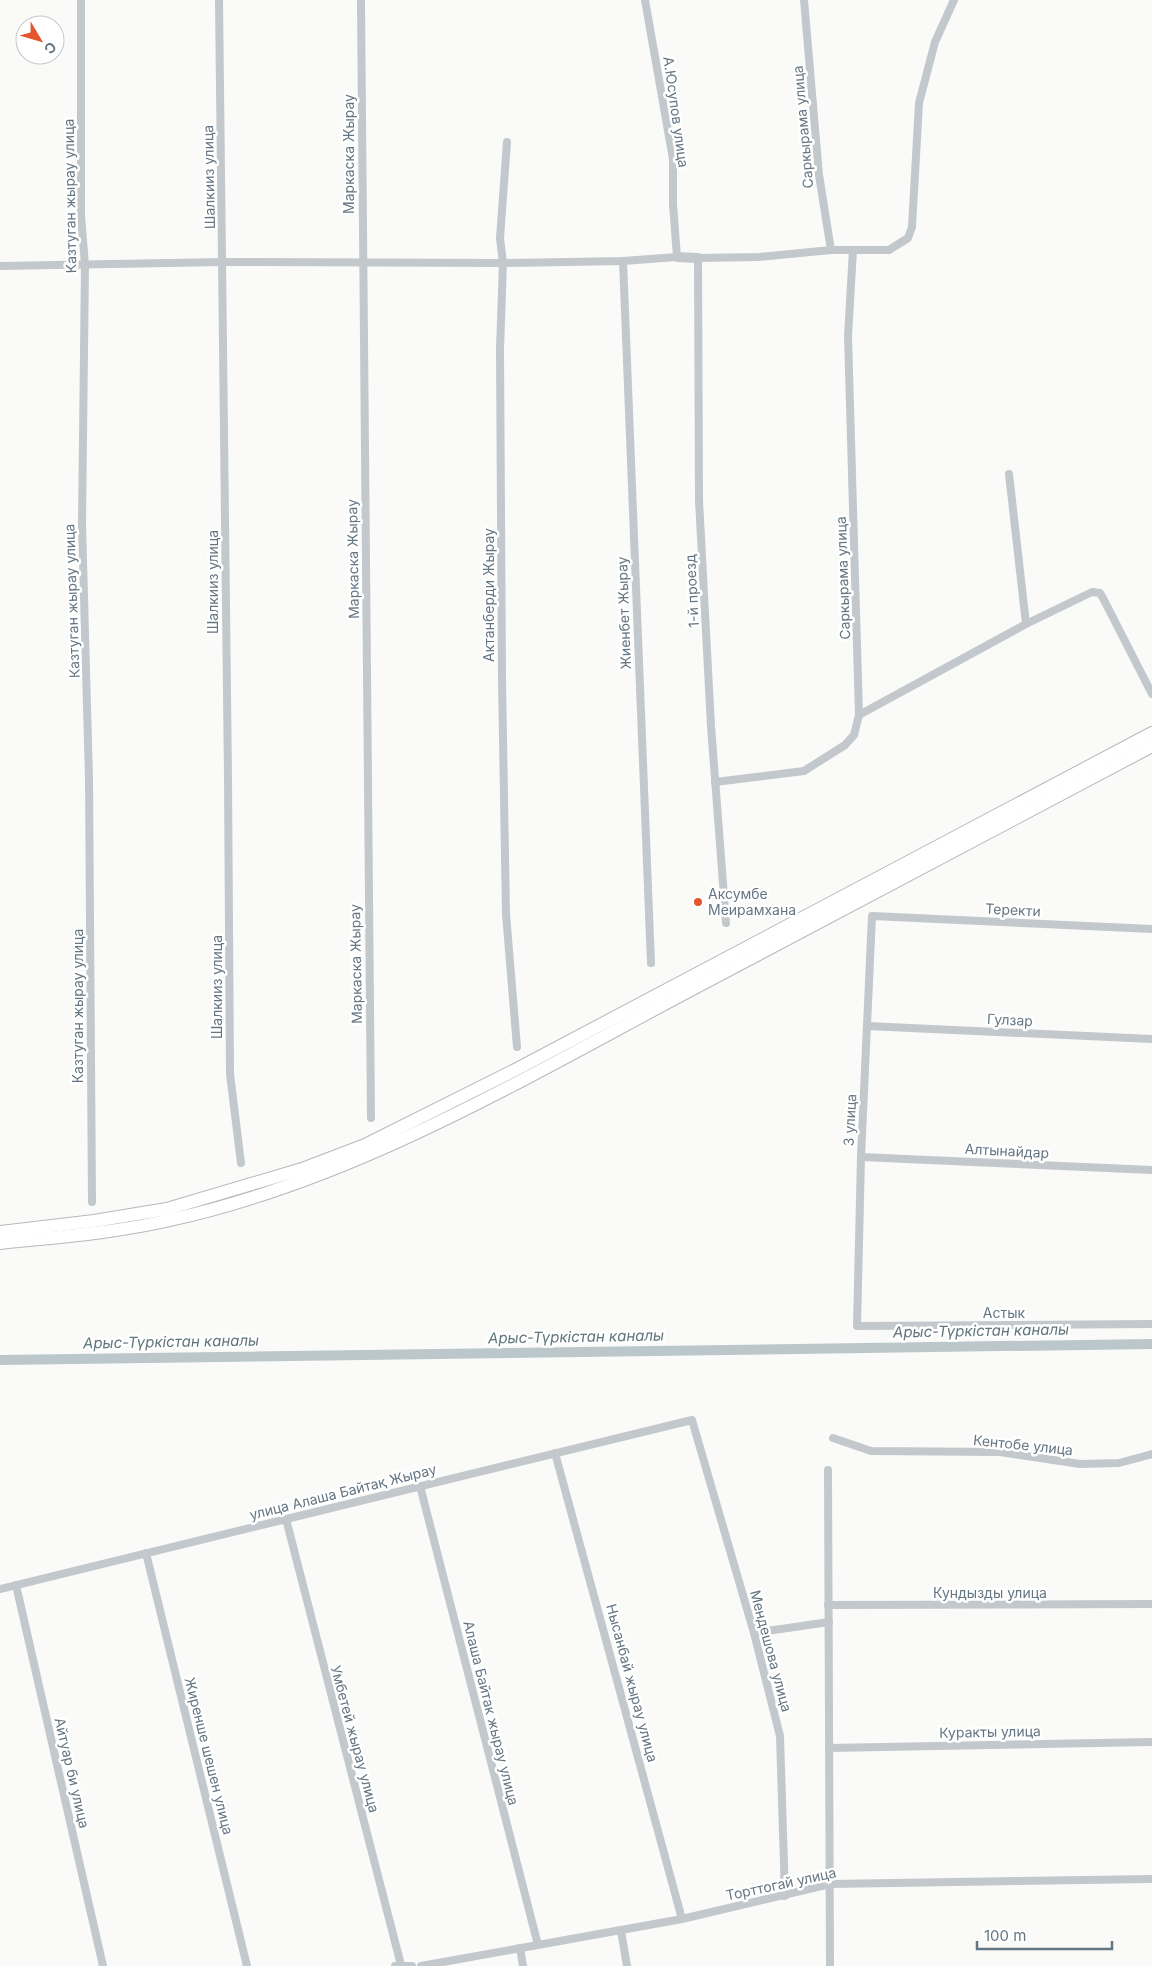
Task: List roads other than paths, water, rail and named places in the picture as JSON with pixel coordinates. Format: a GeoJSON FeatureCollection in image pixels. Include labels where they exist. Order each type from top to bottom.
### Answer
{"type":"FeatureCollection","features":[{"type":"Feature","properties":{"kind":"highway"},"geometry":{"type":"LineString","coordinates":[[0,1232],[94,1221],[167,1209],[302,1169],[365,1145],[516,1070],[1152,733]]}},
{"type":"Feature","properties":{"kind":"highway"},"geometry":{"type":"LineString","coordinates":[[0,1243],[169,1221],[297,1183],[369,1155],[522,1080],[1152,746]]}},
{"type":"Feature","properties":{"kind":"street","name":"Казтуган жырау улица"},"geometry":{"type":"LineString","coordinates":[[81,0],[81,215],[85,265],[82,524],[89,778],[92,1202]]}},
{"type":"Feature","properties":{"kind":"street","name":"Шалкииз улица"},"geometry":{"type":"LineString","coordinates":[[219,0],[230,1074],[241,1163]]}},
{"type":"Feature","properties":{"kind":"street","name":"Маркаска Жырау"},"geometry":{"type":"LineString","coordinates":[[361,0],[371,1118]]}},
{"type":"Feature","properties":{"kind":"street","name":"А.Юсупов улица"},"geometry":{"type":"LineString","coordinates":[[645,0],[673,159],[673,204],[677,257]]}},
{"type":"Feature","properties":{"kind":"street","name":"Саркырама улица"},"geometry":{"type":"LineString","coordinates":[[804,0],[819,175],[831,250]]}},
{"type":"Feature","properties":{"kind":"street"},"geometry":{"type":"LineString","coordinates":[[0,266],[223,262],[503,263],[623,261],[677,257],[759,257],[831,250],[889,250],[908,238],[912,227],[919,103],[935,42],[954,0]]}},
{"type":"Feature","properties":{"kind":"street","name":"Актанберди Жырау"},"geometry":{"type":"LineString","coordinates":[[507,142],[500,238],[503,263],[500,349],[502,679],[506,914],[517,1047]]}},
{"type":"Feature","properties":{"kind":"street","name":"Саркырама улица"},"geometry":{"type":"LineString","coordinates":[[853,250],[848,336],[859,715]]}},
{"type":"Feature","properties":{"kind":"street","name":"1-й проезд"},"geometry":{"type":"LineString","coordinates":[[698,258],[699,500],[715,782],[726,923]]}},
{"type":"Feature","properties":{"kind":"street","name":"Жиенбет Жырау"},"geometry":{"type":"LineString","coordinates":[[623,261],[650,963]]}},
{"type":"Feature","properties":{"kind":"street"},"geometry":{"type":"LineString","coordinates":[[1009,474],[1026,624]]}},
{"type":"Feature","properties":{"kind":"street"},"geometry":{"type":"LineString","coordinates":[[715,782],[804,771],[832,756],[845,746],[854,735],[859,715],[1026,624],[1092,592],[1100,594],[1152,694]]}},
{"type":"Feature","properties":{"kind":"street","name":"Теректи"},"geometry":{"type":"LineString","coordinates":[[872,916],[1152,929]]}},
{"type":"Feature","properties":{"kind":"street","name":"3 улица"},"geometry":{"type":"LineString","coordinates":[[857,1326],[861,1157],[872,916]]}},
{"type":"Feature","properties":{"kind":"street","name":"Гулзар"},"geometry":{"type":"LineString","coordinates":[[867,1026],[1152,1039]]}},
{"type":"Feature","properties":{"kind":"street","name":"Алтынайдар"},"geometry":{"type":"LineString","coordinates":[[861,1157],[1152,1170]]}},
{"type":"Feature","properties":{"kind":"street","name":"Астык"},"geometry":{"type":"LineString","coordinates":[[857,1326],[1152,1324]]}},
{"type":"Feature","properties":{"kind":"street","name":"улица Алаша Байтақ Жырау"},"geometry":{"type":"LineString","coordinates":[[0,1589],[692,1420]]}},
{"type":"Feature","properties":{"kind":"street","name":"Мендешова улица"},"geometry":{"type":"LineString","coordinates":[[692,1420],[754,1633],[780,1736],[785,1896]]}},
{"type":"Feature","properties":{"kind":"street","name":"Кентобе улица"},"geometry":{"type":"LineString","coordinates":[[833,1438],[871,1451],[1000,1452],[1080,1464],[1119,1462],[1152,1454]]}},
{"type":"Feature","properties":{"kind":"street","name":"Нысанбай жырау улица"},"geometry":{"type":"LineString","coordinates":[[555,1453],[682,1920]]}},
{"type":"Feature","properties":{"kind":"street"},"geometry":{"type":"LineString","coordinates":[[828,1470],[830,1966]]}},
{"type":"Feature","properties":{"kind":"street","name":"Алаша Байтак жырау улица"},"geometry":{"type":"LineString","coordinates":[[420,1486],[538,1945]]}},
{"type":"Feature","properties":{"kind":"street","name":"Умбетей жырау улица"},"geometry":{"type":"LineString","coordinates":[[286,1519],[398,1965]]}},
{"type":"Feature","properties":{"kind":"street","name":"Жиренше шешен улица"},"geometry":{"type":"LineString","coordinates":[[146,1553],[247,1966]]}},
{"type":"Feature","properties":{"kind":"street","name":"Айтуар би улица"},"geometry":{"type":"LineString","coordinates":[[16,1585],[103,1966]]}},
{"type":"Feature","properties":{"kind":"street","name":"Кундызды улица"},"geometry":{"type":"LineString","coordinates":[[828,1606],[1152,1604]]}},
{"type":"Feature","properties":{"kind":"street"},"geometry":{"type":"LineString","coordinates":[[754,1633],[829,1622]]}},
{"type":"Feature","properties":{"kind":"street","name":"Куракты улица"},"geometry":{"type":"LineString","coordinates":[[829,1748],[1152,1742]]}},
{"type":"Feature","properties":{"kind":"street","name":"Торттогай улица"},"geometry":{"type":"LineString","coordinates":[[421,1966],[682,1920],[830,1884],[1152,1879]]}},
{"type":"Feature","properties":{"kind":"street"},"geometry":{"type":"LineString","coordinates":[[621,1930],[627,1966]]}},
{"type":"Feature","properties":{"kind":"street"},"geometry":{"type":"LineString","coordinates":[[520,1948],[523,1966]]}},
{"type":"Feature","properties":{"kind":"street"},"geometry":{"type":"LineString","coordinates":[[398,1965],[412,1966]]}},
{"type":"Feature","properties":{"kind":"waterway","name":"Арыс-Түркістан каналы"},"geometry":{"type":"LineString","coordinates":[[0,1360],[1152,1344]]}},
{"type":"Feature","properties":{"kind":"place","name":"Аксумбе Меирамхана"},"geometry":{"type":"Point","coordinates":[698,902]}}]}
